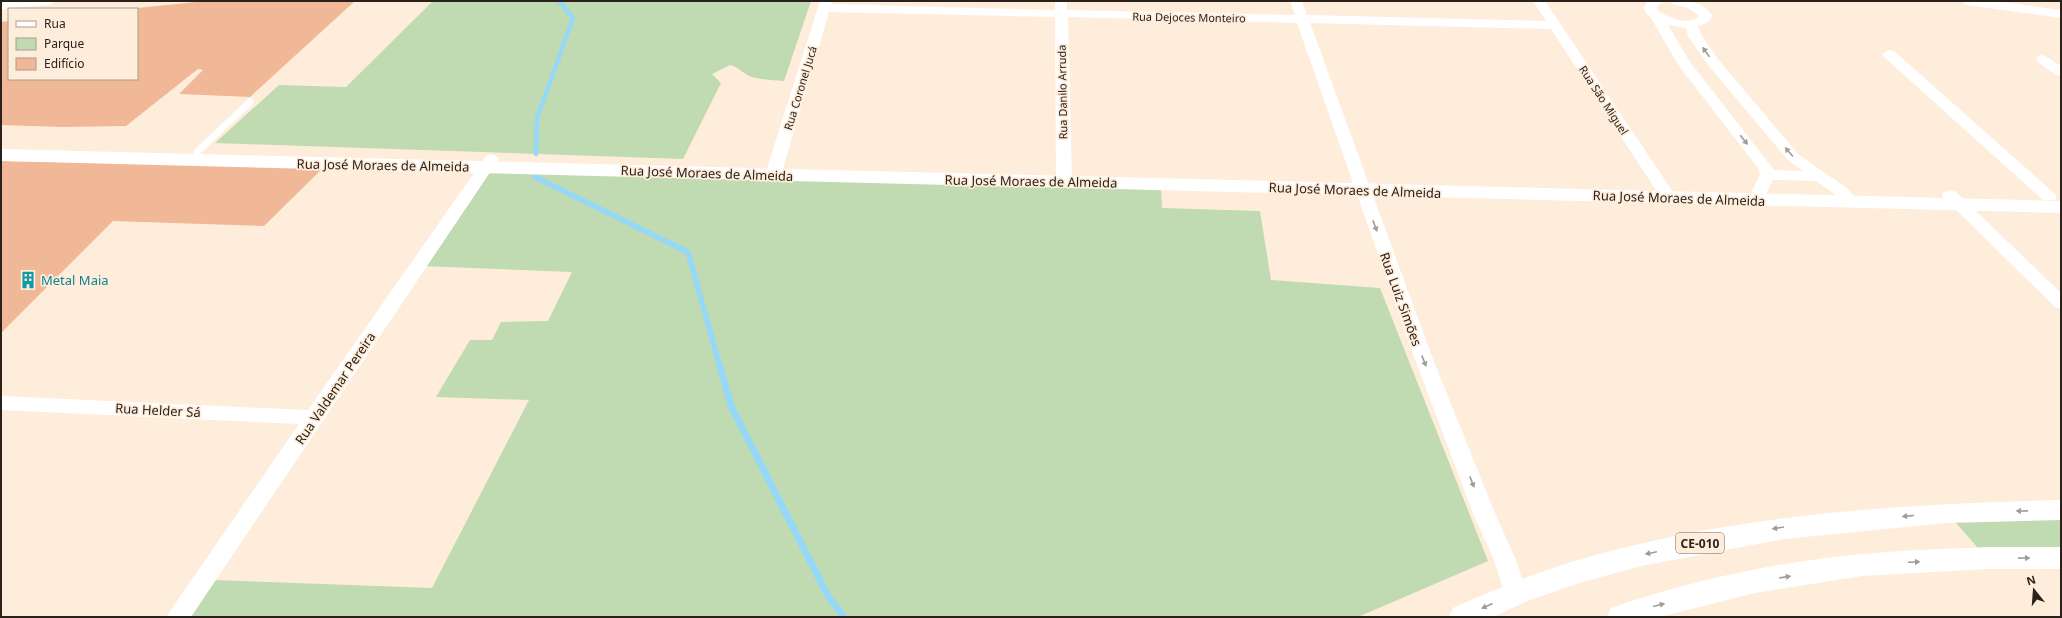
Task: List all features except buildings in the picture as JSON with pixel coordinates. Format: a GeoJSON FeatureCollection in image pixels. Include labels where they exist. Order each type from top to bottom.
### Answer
{"type":"FeatureCollection","features":[{"type":"Feature","properties":{"kind":"main road","name":"Rua José Moraes de Almeida"},"geometry":{"type":"LineString","coordinates":[[1,146],[27,151],[344,160],[1847,198],[2057,201]]}},
{"type":"Feature","properties":{"kind":"main road","name":"Rua José Moraes de Almeida"},"geometry":{"type":"LineString","coordinates":[[1,155],[27,151]]}},
{"type":"Feature","properties":{"kind":"main road","name":"Rua José Moraes de Almeida"},"geometry":{"type":"LineString","coordinates":[[173,155],[197,152],[258,157]]}},
{"type":"Feature","properties":{"kind":"main road","name":"Rua José Moraes de Almeida"},"geometry":{"type":"LineString","coordinates":[[1666,193],[1764,183],[1847,198]]}},
{"type":"Feature","properties":{"kind":"main road","name":"CE-010"},"geometry":{"type":"LineString","coordinates":[[1463,617],[1515,594],[1578,572],[1641,555],[1784,528],[1947,513],[2061,510]]}},
{"type":"Feature","properties":{"kind":"main road"},"geometry":{"type":"LineString","coordinates":[[1622,617],[1647,608],[1755,581],[1862,565],[1987,558],[2061,558]]}},
{"type":"Feature","properties":{"kind":"street","name":"Rua Luiz Simões"},"geometry":{"type":"LineString","coordinates":[[1296,1],[1360,185],[1424,361],[1483,511],[1505,560],[1515,594]]}},
{"type":"Feature","properties":{"kind":"street","name":"Rua São Miguel"},"geometry":{"type":"LineString","coordinates":[[1539,1],[1666,193]]}},
{"type":"Feature","properties":{"kind":"street"},"geometry":{"type":"LineString","coordinates":[[1659,1],[1653,3],[1650,7],[1651,12],[1657,17],[1684,63],[1765,167],[1764,183],[1817,176]]}},
{"type":"Feature","properties":{"kind":"street"},"geometry":{"type":"LineString","coordinates":[[1657,17],[1679,24],[1700,23],[1706,19],[1702,5],[1693,5],[1676,1]]}},
{"type":"Feature","properties":{"kind":"street"},"geometry":{"type":"LineString","coordinates":[[1967,1],[2061,14]]}},
{"type":"Feature","properties":{"kind":"street","name":"Rua Dejoces Monteiro"},"geometry":{"type":"LineString","coordinates":[[825,4],[1061,8],[1302,19],[1555,25]]}},
{"type":"Feature","properties":{"kind":"street","name":"Rua Coronel Jucá"},"geometry":{"type":"LineString","coordinates":[[775,171],[825,4]]}},
{"type":"Feature","properties":{"kind":"street","name":"Rua Danilo Arruda"},"geometry":{"type":"LineString","coordinates":[[1061,8],[1064,178]]}},
{"type":"Feature","properties":{"kind":"street"},"geometry":{"type":"LineString","coordinates":[[1691,24],[1695,36],[1726,78],[1793,157],[1847,198]]}},
{"type":"Feature","properties":{"kind":"street"},"geometry":{"type":"LineString","coordinates":[[1889,54],[2057,201]]}},
{"type":"Feature","properties":{"kind":"street"},"geometry":{"type":"LineString","coordinates":[[2043,59],[2061,72]]}},
{"type":"Feature","properties":{"kind":"street"},"geometry":{"type":"LineString","coordinates":[[1696,78],[1726,78]]}},
{"type":"Feature","properties":{"kind":"street"},"geometry":{"type":"LineString","coordinates":[[1724,115],[1757,116]]}},
{"type":"Feature","properties":{"kind":"street","name":"Rua Valdemar Pereira"},"geometry":{"type":"LineString","coordinates":[[178,617],[488,163]]}},
{"type":"Feature","properties":{"kind":"street"},"geometry":{"type":"LineString","coordinates":[[1955,200],[2061,303]]}},
{"type":"Feature","properties":{"kind":"street","name":"Rua Helder Sá"},"geometry":{"type":"LineString","coordinates":[[1,403],[315,418]]}},
{"type":"Feature","properties":{"kind":"lane"},"geometry":{"type":"LineString","coordinates":[[1,6],[50,1]]}},
{"type":"Feature","properties":{"kind":"lane"},"geometry":{"type":"LineString","coordinates":[[197,152],[250,102]]}},
{"type":"Feature","properties":{"kind":"green space"},"geometry":{"type":"Polygon","coordinates":[[[433,1],[811,1],[784,81],[766,80],[749,76],[736,67],[730,65],[712,74],[721,83],[683,159],[215,143],[279,85],[346,87],[433,1]]]}},
{"type":"Feature","properties":{"kind":"green space"},"geometry":{"type":"Polygon","coordinates":[[[486,169],[1161,189],[1162,208],[1260,211],[1271,280],[1380,288],[1488,561],[1358,617],[188,617],[213,580],[432,588],[529,400],[436,397],[470,340],[492,340],[501,322],[548,321],[572,272],[422,266],[486,169]]]}},
{"type":"Feature","properties":{"kind":"green space"},"geometry":{"type":"Polygon","coordinates":[[[2061,510],[2061,558],[1987,558],[1947,513],[2061,510]]]}},
{"type":"Feature","properties":{"kind":"waterway"},"geometry":{"type":"LineString","coordinates":[[536,154],[537,118],[573,18],[559,1]]}},
{"type":"Feature","properties":{"kind":"waterway"},"geometry":{"type":"LineString","coordinates":[[535,173],[535,177],[688,252],[720,367]]}},
{"type":"Feature","properties":{"kind":"waterway"},"geometry":{"type":"LineString","coordinates":[[720,366],[731,406],[828,596],[844,617]]}},
{"type":"Feature","properties":{"kind":"place","name":"Metal Maia"},"geometry":{"type":"Point","coordinates":[28,280]}}]}
